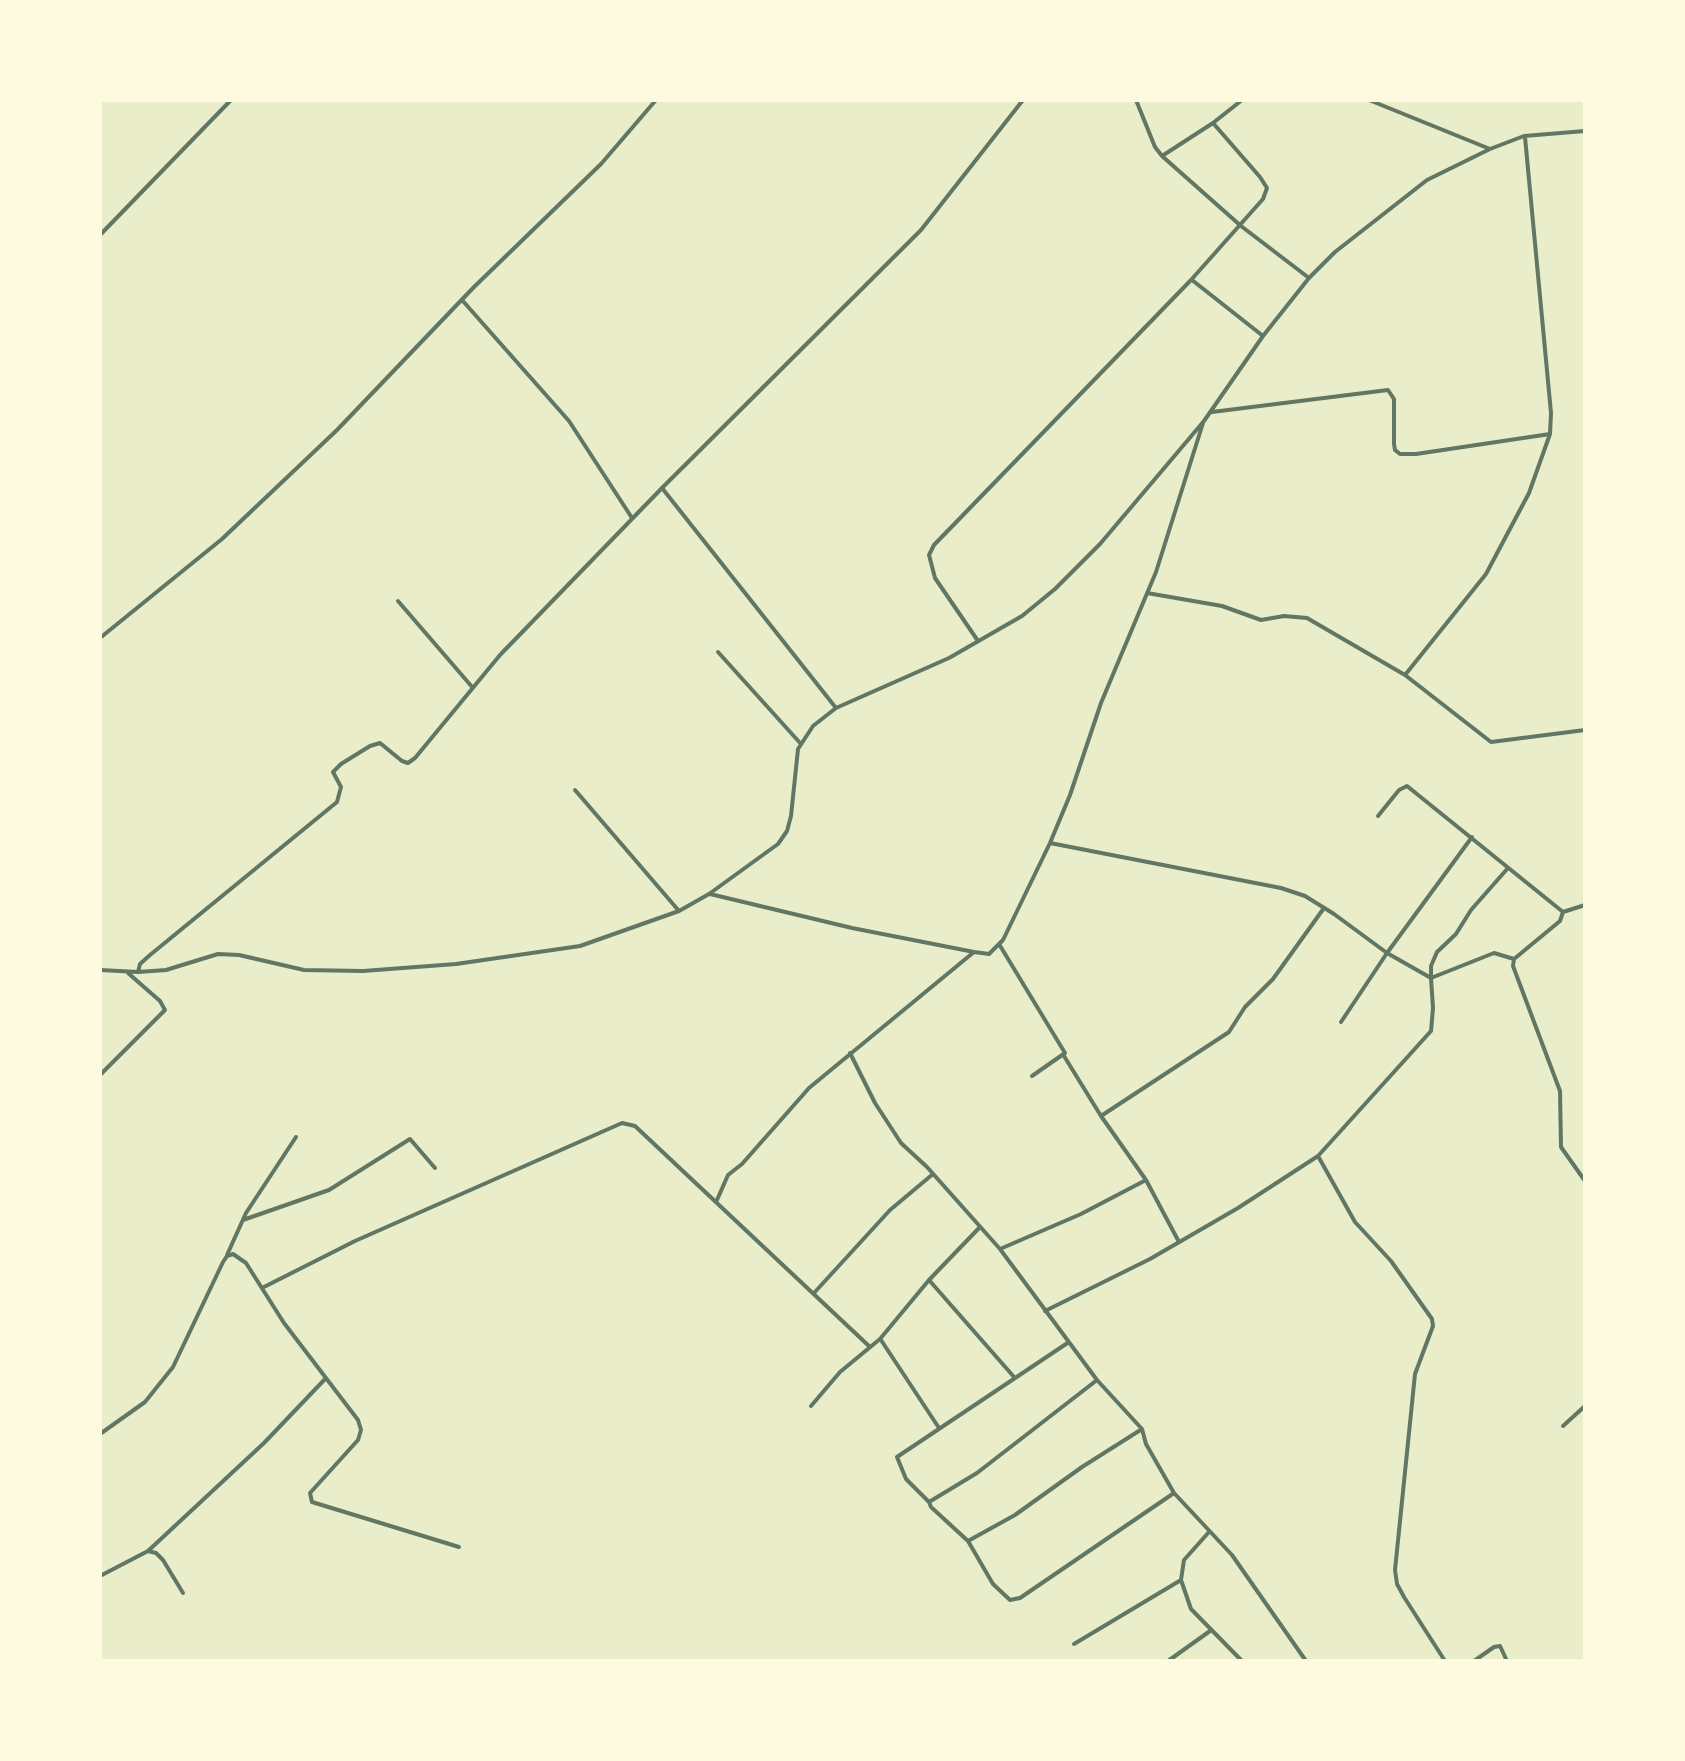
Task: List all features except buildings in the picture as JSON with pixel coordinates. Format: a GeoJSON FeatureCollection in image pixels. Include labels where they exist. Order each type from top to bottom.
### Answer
{"type":"FeatureCollection","features":[{"type":"Feature","properties":{"kind":"street"},"geometry":{"type":"LineString","coordinates":[[100,235],[231,100]]}},
{"type":"Feature","properties":{"kind":"street"},"geometry":{"type":"LineString","coordinates":[[100,638],[222,539],[337,430],[462,300],[601,164],[656,100]]}},
{"type":"Feature","properties":{"kind":"street"},"geometry":{"type":"LineString","coordinates":[[138,972],[140,964],[150,955],[337,802],[341,787],[333,772],[341,764],[380,743],[408,763],[428,744],[500,655],[632,518],[921,230],[1023,100]]}},
{"type":"Feature","properties":{"kind":"street"},"geometry":{"type":"LineString","coordinates":[[1136,100],[1155,147],[1162,156],[1241,226],[1309,278]]}},
{"type":"Feature","properties":{"kind":"street"},"geometry":{"type":"LineString","coordinates":[[1162,156],[1242,100]]}},
{"type":"Feature","properties":{"kind":"street"},"geometry":{"type":"LineString","coordinates":[[1369,100],[1490,149]]}},
{"type":"Feature","properties":{"kind":"street"},"geometry":{"type":"LineString","coordinates":[[978,641],[931,570],[929,555],[934,545],[1191,280],[1263,199],[1267,188],[1213,123]]}},
{"type":"Feature","properties":{"kind":"street"},"geometry":{"type":"LineString","coordinates":[[100,970],[166,970],[218,954],[239,955],[304,970],[363,971],[456,964],[580,946],[679,911],[709,894],[778,844],[787,831],[791,816],[798,749],[813,726],[836,708],[949,658],[1022,616],[1055,589],[1100,544],[1204,421],[1263,336],[1309,278],[1335,252],[1427,180],[1490,149],[1524,136],[1585,131]]}},
{"type":"Feature","properties":{"kind":"street"},"geometry":{"type":"LineString","coordinates":[[1405,675],[1486,574],[1529,493],[1550,434],[1551,413],[1524,136]]}},
{"type":"Feature","properties":{"kind":"street"},"geometry":{"type":"LineString","coordinates":[[1191,280],[1263,336]]}},
{"type":"Feature","properties":{"kind":"street"},"geometry":{"type":"LineString","coordinates":[[462,300],[569,421],[632,518]]}},
{"type":"Feature","properties":{"kind":"street"},"geometry":{"type":"LineString","coordinates":[[1210,412],[1388,390],[1394,399],[1394,444],[1400,454],[1550,434]]}},
{"type":"Feature","properties":{"kind":"street"},"geometry":{"type":"LineString","coordinates":[[709,894],[852,928],[989,954],[1010,927],[1070,795],[1101,703],[1147,593],[1204,421]]}},
{"type":"Feature","properties":{"kind":"street"},"geometry":{"type":"LineString","coordinates":[[662,488],[836,708]]}},
{"type":"Feature","properties":{"kind":"street"},"geometry":{"type":"LineString","coordinates":[[1147,593],[1222,606],[1261,620],[1284,616],[1307,618],[1405,675],[1491,742],[1585,730]]}},
{"type":"Feature","properties":{"kind":"street"},"geometry":{"type":"LineString","coordinates":[[398,601],[473,688]]}},
{"type":"Feature","properties":{"kind":"street"},"geometry":{"type":"LineString","coordinates":[[718,652],[801,744]]}},
{"type":"Feature","properties":{"kind":"street"},"geometry":{"type":"LineString","coordinates":[[1378,816],[1399,790],[1407,786],[1563,912]]}},
{"type":"Feature","properties":{"kind":"street"},"geometry":{"type":"LineString","coordinates":[[575,790],[679,911]]}},
{"type":"Feature","properties":{"kind":"street"},"geometry":{"type":"LineString","coordinates":[[1341,1022],[1472,837]]}},
{"type":"Feature","properties":{"kind":"street"},"geometry":{"type":"LineString","coordinates":[[1050,843],[1217,878],[1281,888],[1305,896],[1387,953],[1431,978]]}},
{"type":"Feature","properties":{"kind":"street"},"geometry":{"type":"LineString","coordinates":[[1045,1311],[1179,1242],[1318,1156],[1431,1031],[1431,966],[1437,952],[1456,934],[1471,910],[1508,868]]}},
{"type":"Feature","properties":{"kind":"street"},"geometry":{"type":"LineString","coordinates":[[1563,912],[1585,905]]}},
{"type":"Feature","properties":{"kind":"street"},"geometry":{"type":"LineString","coordinates":[[1101,1116],[1229,1032],[1245,1007],[1273,979],[1324,908]]}},
{"type":"Feature","properties":{"kind":"street"},"geometry":{"type":"LineString","coordinates":[[1514,959],[1560,921],[1563,912]]}},
{"type":"Feature","properties":{"kind":"street"},"geometry":{"type":"LineString","coordinates":[[999,944],[1101,1116],[1146,1180],[1179,1242]]}},
{"type":"Feature","properties":{"kind":"street"},"geometry":{"type":"LineString","coordinates":[[717,1200],[728,1175],[742,1164],[809,1088],[974,952]]}},
{"type":"Feature","properties":{"kind":"street"},"geometry":{"type":"LineString","coordinates":[[1431,978],[1494,953],[1514,959]]}},
{"type":"Feature","properties":{"kind":"street"},"geometry":{"type":"LineString","coordinates":[[1514,959],[1516,977],[1560,1091],[1561,1147],[1585,1181]]}},
{"type":"Feature","properties":{"kind":"street"},"geometry":{"type":"LineString","coordinates":[[100,1075],[165,1010],[160,1001],[127,972]]}},
{"type":"Feature","properties":{"kind":"street"},"geometry":{"type":"LineString","coordinates":[[850,1053],[875,1103],[901,1143],[1000,1249],[1097,1380],[1142,1429],[1146,1444],[1174,1493],[1232,1555],[1306,1661]]}},
{"type":"Feature","properties":{"kind":"street"},"geometry":{"type":"LineString","coordinates":[[1032,1076],[1064,1056]]}},
{"type":"Feature","properties":{"kind":"street"},"geometry":{"type":"LineString","coordinates":[[262,1288],[355,1241],[622,1123],[635,1126],[717,1200],[870,1347]]}},
{"type":"Feature","properties":{"kind":"street"},"geometry":{"type":"LineString","coordinates":[[100,1434],[145,1402],[173,1367],[243,1220],[296,1137]]}},
{"type":"Feature","properties":{"kind":"street"},"geometry":{"type":"LineString","coordinates":[[243,1220],[329,1190],[410,1139],[435,1168]]}},
{"type":"Feature","properties":{"kind":"street"},"geometry":{"type":"LineString","coordinates":[[1318,1156],[1355,1222],[1391,1261],[1428,1309],[1432,1319],[1433,1326],[1415,1374],[1395,1570],[1397,1584],[1404,1597],[1445,1661]]}},
{"type":"Feature","properties":{"kind":"street"},"geometry":{"type":"LineString","coordinates":[[814,1293],[890,1210],[933,1174]]}},
{"type":"Feature","properties":{"kind":"street"},"geometry":{"type":"LineString","coordinates":[[1000,1249],[1081,1214],[1146,1180]]}},
{"type":"Feature","properties":{"kind":"street"},"geometry":{"type":"LineString","coordinates":[[811,1406],[840,1372],[880,1339],[929,1280],[980,1227]]}},
{"type":"Feature","properties":{"kind":"street"},"geometry":{"type":"LineString","coordinates":[[227,1256],[240,1256],[284,1323],[358,1420],[361,1430],[358,1440],[310,1493],[312,1502],[459,1547]]}},
{"type":"Feature","properties":{"kind":"street"},"geometry":{"type":"LineString","coordinates":[[929,1280],[1014,1377]]}},
{"type":"Feature","properties":{"kind":"street"},"geometry":{"type":"LineString","coordinates":[[880,1339],[939,1428]]}},
{"type":"Feature","properties":{"kind":"street"},"geometry":{"type":"LineString","coordinates":[[1069,1342],[897,1457],[906,1479],[968,1541],[993,1584],[1010,1600],[1020,1598],[1174,1493]]}},
{"type":"Feature","properties":{"kind":"street"},"geometry":{"type":"LineString","coordinates":[[100,1576],[148,1551],[264,1443],[326,1378]]}},
{"type":"Feature","properties":{"kind":"street"},"geometry":{"type":"LineString","coordinates":[[929,1502],[977,1473],[1097,1380]]}},
{"type":"Feature","properties":{"kind":"street"},"geometry":{"type":"LineString","coordinates":[[1563,1426],[1585,1406]]}},
{"type":"Feature","properties":{"kind":"street"},"geometry":{"type":"LineString","coordinates":[[968,1541],[1015,1515],[1142,1429]]}},
{"type":"Feature","properties":{"kind":"street"},"geometry":{"type":"LineString","coordinates":[[1209,1532],[1184,1560],[1181,1580],[1191,1609],[1242,1661]]}},
{"type":"Feature","properties":{"kind":"street"},"geometry":{"type":"LineString","coordinates":[[148,1551],[156,1553],[163,1560],[183,1593]]}},
{"type":"Feature","properties":{"kind":"street"},"geometry":{"type":"LineString","coordinates":[[1074,1644],[1181,1580]]}},
{"type":"Feature","properties":{"kind":"street"},"geometry":{"type":"LineString","coordinates":[[1168,1661],[1210,1631]]}},
{"type":"Feature","properties":{"kind":"street"},"geometry":{"type":"LineString","coordinates":[[1474,1661],[1500,1646],[1507,1661]]}}]}
